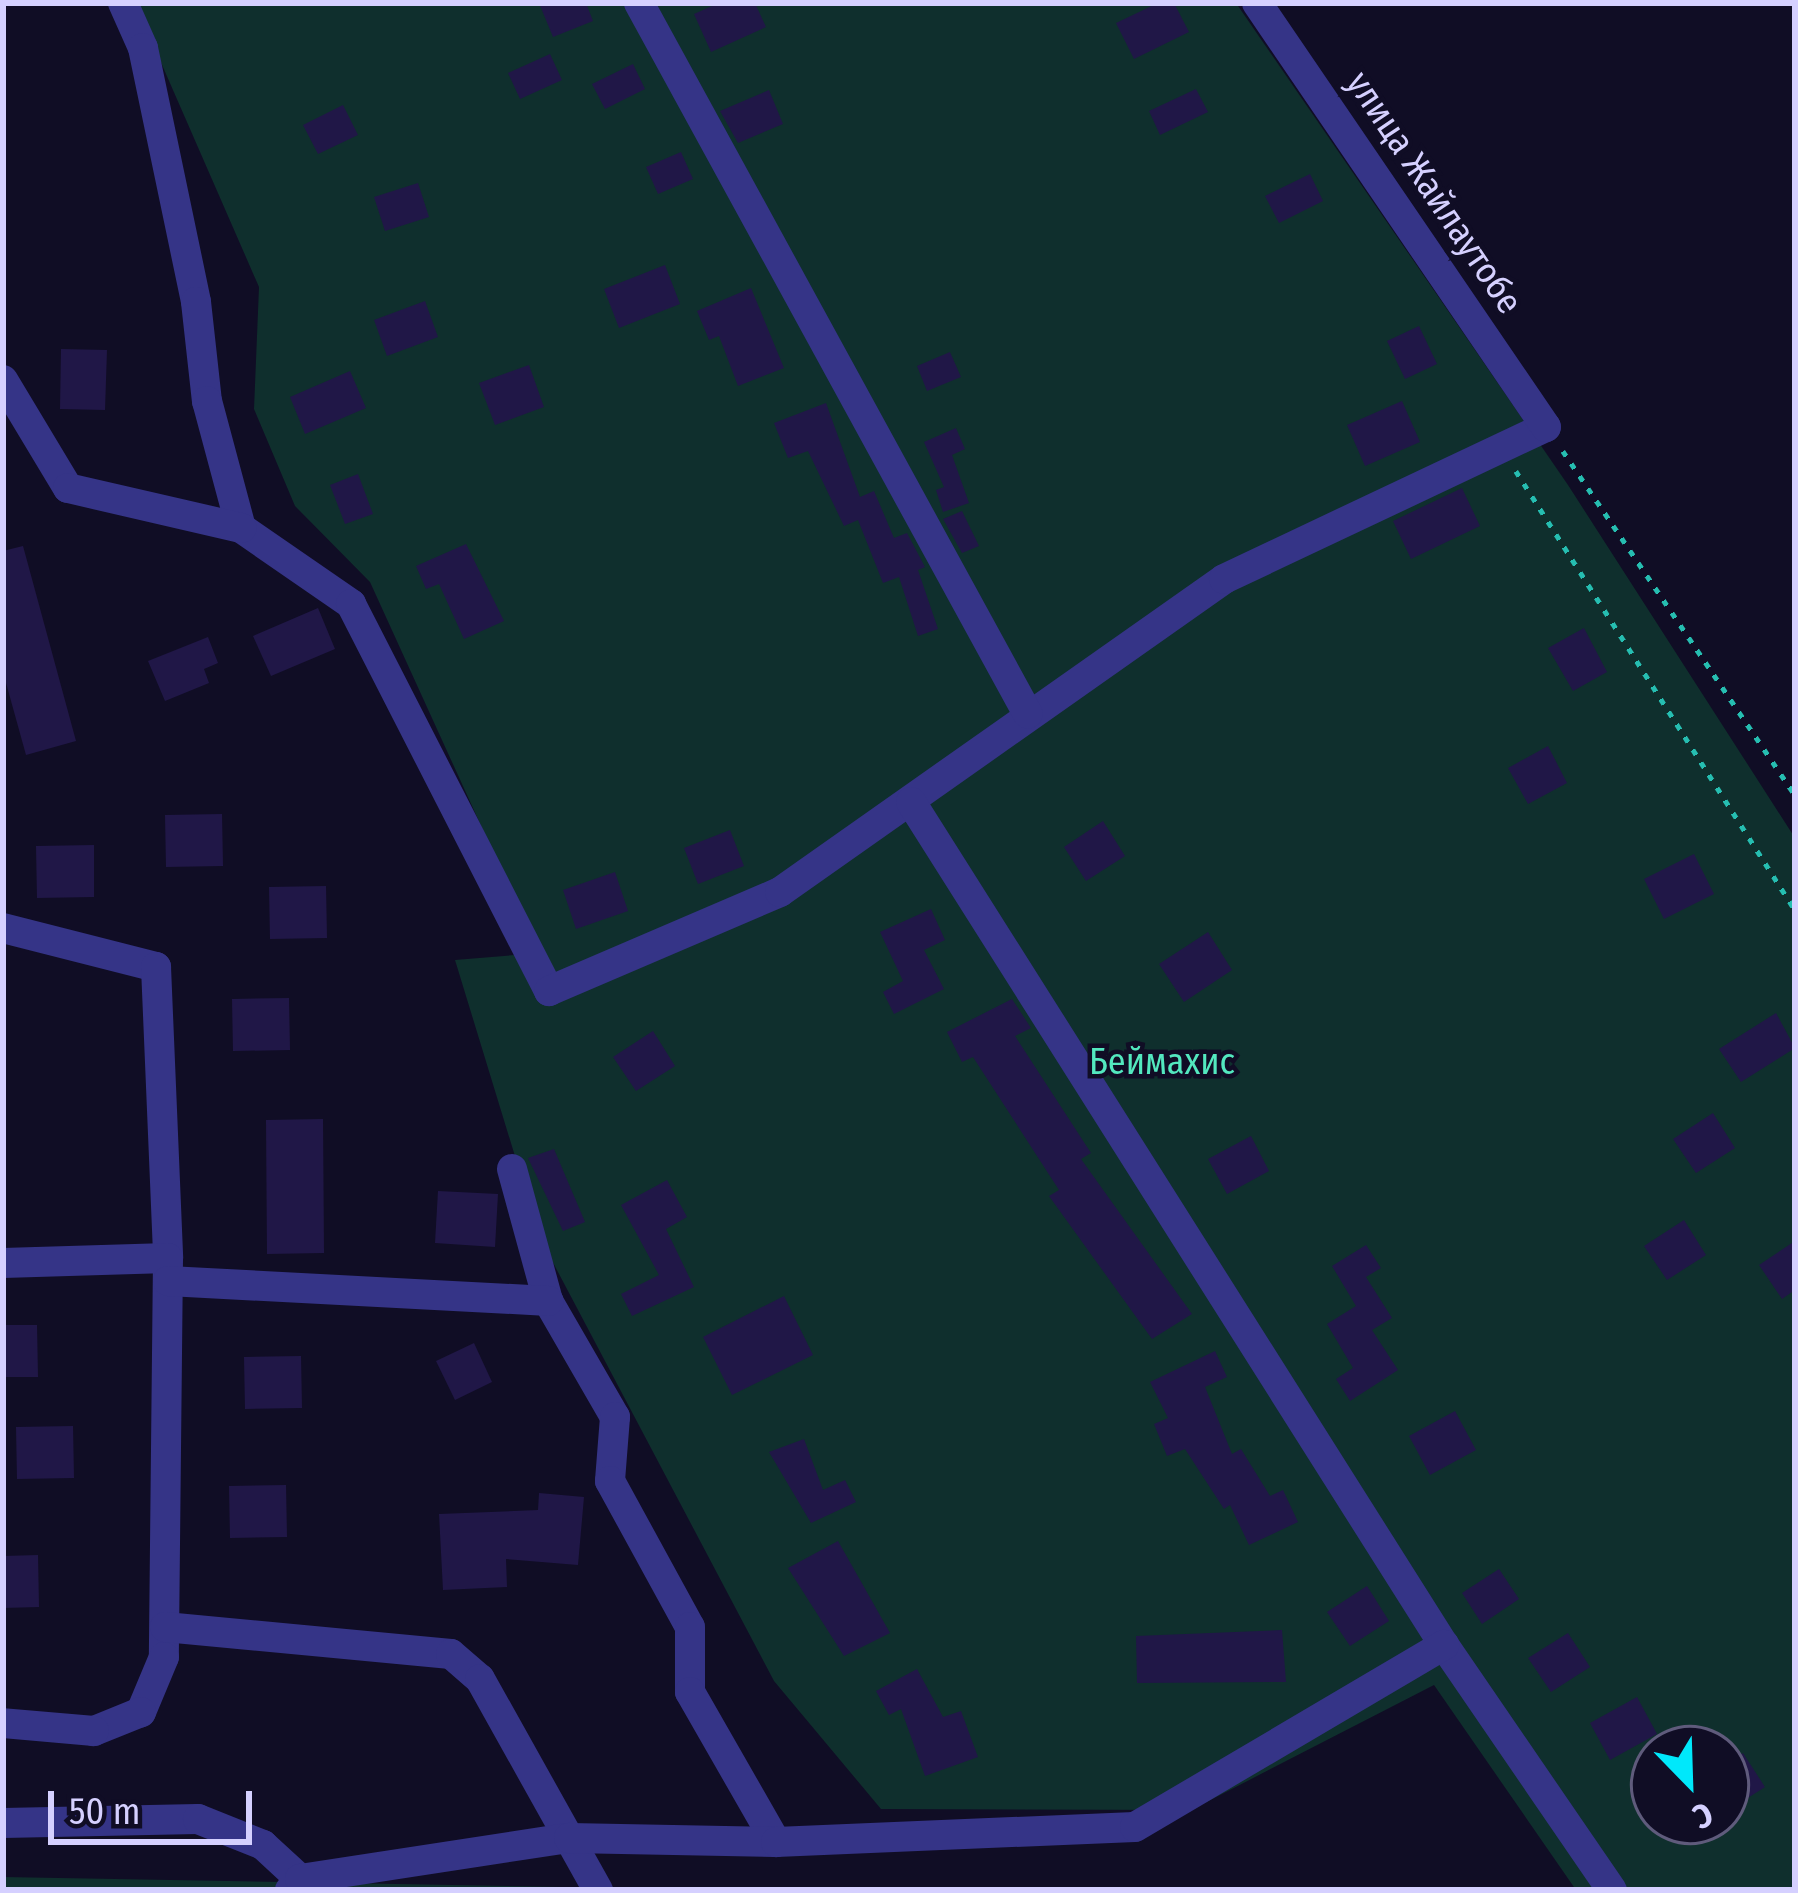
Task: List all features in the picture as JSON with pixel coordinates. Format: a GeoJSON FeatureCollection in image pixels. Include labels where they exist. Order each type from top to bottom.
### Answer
{"type":"FeatureCollection","features":[{"type":"Feature","properties":{"kind":"street"},"geometry":{"type":"LineString","coordinates":[[123,3],[143,48],[196,302],[207,401],[241,528]]}},
{"type":"Feature","properties":{"kind":"street"},"geometry":{"type":"LineString","coordinates":[[639,3],[1028,714]]}},
{"type":"Feature","properties":{"kind":"street","name":"улица Жайлаутобе"},"geometry":{"type":"LineString","coordinates":[[1257,3],[1546,427]]}},
{"type":"Feature","properties":{"kind":"street"},"geometry":{"type":"LineString","coordinates":[[3,380],[68,488],[241,528],[351,604],[549,991],[780,892],[1224,579],[1546,427]]}},
{"type":"Feature","properties":{"kind":"street"},"geometry":{"type":"LineString","coordinates":[[911,802],[1444,1645],[1612,1890]]}},
{"type":"Feature","properties":{"kind":"street"},"geometry":{"type":"LineString","coordinates":[[3,928],[156,967],[168,1270],[165,1642],[141,1712],[94,1731],[3,1724]]}},
{"type":"Feature","properties":{"kind":"street"},"geometry":{"type":"LineString","coordinates":[[512,1169],[548,1300],[615,1417],[610,1481],[690,1627],[690,1692],[776,1842]]}},
{"type":"Feature","properties":{"kind":"street"},"geometry":{"type":"LineString","coordinates":[[3,1263],[168,1270],[548,1300]]}},
{"type":"Feature","properties":{"kind":"street"},"geometry":{"type":"LineString","coordinates":[[165,1642],[451,1654],[480,1678],[598,1890]]}},
{"type":"Feature","properties":{"kind":"street"},"geometry":{"type":"LineString","coordinates":[[3,1823],[198,1820],[263,1845],[295,1884],[569,1838],[776,1842],[1135,1827],[1444,1645]]}},
{"type":"Feature","properties":{"kind":"path"},"geometry":{"type":"LineString","coordinates":[[1546,427],[1795,795]]}},
{"type":"Feature","properties":{"kind":"path"},"geometry":{"type":"LineString","coordinates":[[1500,446],[1795,910]]}},
{"type":"Feature","properties":{"kind":"green space","name":"Беймахис"},"geometry":{"type":"Polygon","coordinates":[[[135,3],[1236,3],[1568,485],[1795,838],[1795,1890],[1576,1890],[1434,1685],[1191,1810],[881,1809],[774,1681],[540,1238],[455,960],[539,953],[370,582],[295,506],[254,409],[259,287],[135,3]]]}},
{"type":"Feature","properties":{"kind":"green space"},"geometry":{"type":"Polygon","coordinates":[[[3,1877],[736,1890],[3,1890],[3,1877]]]}},
{"type":"Feature","properties":{"kind":"building"},"geometry":{"type":"Polygon","coordinates":[[[539,3],[586,3],[593,21],[553,37],[539,3]]]}},
{"type":"Feature","properties":{"kind":"building"},"geometry":{"type":"Polygon","coordinates":[[[719,3],[755,3],[766,27],[711,52],[694,14],[719,3]]]}},
{"type":"Feature","properties":{"kind":"building"},"geometry":{"type":"Polygon","coordinates":[[[1158,3],[1174,3],[1189,32],[1134,59],[1116,23],[1158,3]]]}},
{"type":"Feature","properties":{"kind":"building"},"geometry":{"type":"Polygon","coordinates":[[[550,54],[562,80],[520,99],[508,73],[550,54]]]}},
{"type":"Feature","properties":{"kind":"building"},"geometry":{"type":"Polygon","coordinates":[[[633,64],[645,89],[605,109],[592,84],[633,64]]]}},
{"type":"Feature","properties":{"kind":"building"},"geometry":{"type":"Polygon","coordinates":[[[1196,89],[1208,112],[1160,135],[1149,111],[1196,89]]]}},
{"type":"Feature","properties":{"kind":"building"},"geometry":{"type":"Polygon","coordinates":[[[769,90],[783,124],[738,143],[720,111],[769,90]]]}},
{"type":"Feature","properties":{"kind":"building"},"geometry":{"type":"Polygon","coordinates":[[[343,105],[358,135],[318,154],[303,125],[343,105]]]}},
{"type":"Feature","properties":{"kind":"building"},"geometry":{"type":"Polygon","coordinates":[[[681,152],[693,179],[658,194],[646,167],[681,152]]]}},
{"type":"Feature","properties":{"kind":"building"},"geometry":{"type":"Polygon","coordinates":[[[1310,174],[1323,201],[1279,223],[1265,196],[1310,174]]]}},
{"type":"Feature","properties":{"kind":"building"},"geometry":{"type":"Polygon","coordinates":[[[418,183],[429,217],[385,231],[374,197],[418,183]]]}},
{"type":"Feature","properties":{"kind":"building"},"geometry":{"type":"Polygon","coordinates":[[[665,265],[680,304],[619,328],[604,289],[665,265]]]}},
{"type":"Feature","properties":{"kind":"building"},"geometry":{"type":"Polygon","coordinates":[[[751,288],[784,368],[738,386],[719,336],[709,340],[697,311],[751,288]]]}},
{"type":"Feature","properties":{"kind":"building"},"geometry":{"type":"Polygon","coordinates":[[[425,301],[438,337],[387,356],[374,320],[425,301]]]}},
{"type":"Feature","properties":{"kind":"building"},"geometry":{"type":"Polygon","coordinates":[[[1419,326],[1437,364],[1405,379],[1387,341],[1419,326]]]}},
{"type":"Feature","properties":{"kind":"building"},"geometry":{"type":"Polygon","coordinates":[[[61,349],[107,350],[105,410],[60,409],[61,349]]]}},
{"type":"Feature","properties":{"kind":"building"},"geometry":{"type":"Polygon","coordinates":[[[950,352],[961,377],[927,391],[917,366],[950,352]]]}},
{"type":"Feature","properties":{"kind":"building"},"geometry":{"type":"Polygon","coordinates":[[[529,365],[544,407],[495,425],[479,383],[529,365]]]}},
{"type":"Feature","properties":{"kind":"building"},"geometry":{"type":"Polygon","coordinates":[[[350,371],[366,408],[305,434],[290,397],[350,371]]]}},
{"type":"Feature","properties":{"kind":"building"},"geometry":{"type":"Polygon","coordinates":[[[1402,401],[1420,442],[1365,466],[1347,425],[1402,401]]]}},
{"type":"Feature","properties":{"kind":"building"},"geometry":{"type":"Polygon","coordinates":[[[826,403],[860,497],[874,491],[894,538],[907,533],[925,567],[918,570],[938,629],[918,636],[899,577],[883,583],[858,520],[844,526],[808,451],[788,458],[774,423],[826,403]]]}},
{"type":"Feature","properties":{"kind":"building"},"geometry":{"type":"Polygon","coordinates":[[[956,428],[965,449],[952,455],[969,503],[943,512],[936,490],[944,487],[924,442],[956,428]]]}},
{"type":"Feature","properties":{"kind":"building"},"geometry":{"type":"Polygon","coordinates":[[[358,474],[373,514],[345,524],[330,485],[358,474]]]}},
{"type":"Feature","properties":{"kind":"building"},"geometry":{"type":"Polygon","coordinates":[[[1462,488],[1480,526],[1411,559],[1393,521],[1462,488]]]}},
{"type":"Feature","properties":{"kind":"building"},"geometry":{"type":"Polygon","coordinates":[[[962,511],[979,546],[962,553],[943,519],[962,511]]]}},
{"type":"Feature","properties":{"kind":"building"},"geometry":{"type":"Polygon","coordinates":[[[466,544],[504,621],[464,639],[439,584],[426,589],[416,566],[466,544]]]}},
{"type":"Feature","properties":{"kind":"building"},"geometry":{"type":"Polygon","coordinates":[[[23,546],[76,741],[26,755],[3,672],[3,551],[23,546]]]}},
{"type":"Feature","properties":{"kind":"building"},"geometry":{"type":"Polygon","coordinates":[[[318,608],[335,649],[271,676],[253,636],[318,608]]]}},
{"type":"Feature","properties":{"kind":"building"},"geometry":{"type":"Polygon","coordinates":[[[1584,628],[1607,672],[1573,691],[1548,648],[1584,628]]]}},
{"type":"Feature","properties":{"kind":"building"},"geometry":{"type":"Polygon","coordinates":[[[208,637],[218,663],[204,669],[209,683],[165,701],[148,661],[208,637]]]}},
{"type":"Feature","properties":{"kind":"building"},"geometry":{"type":"Polygon","coordinates":[[[1548,746],[1567,783],[1528,804],[1508,768],[1548,746]]]}},
{"type":"Feature","properties":{"kind":"building"},"geometry":{"type":"Polygon","coordinates":[[[222,814],[223,866],[166,867],[165,815],[222,814]]]}},
{"type":"Feature","properties":{"kind":"building"},"geometry":{"type":"Polygon","coordinates":[[[1103,821],[1125,856],[1086,881],[1064,847],[1103,821]]]}},
{"type":"Feature","properties":{"kind":"building"},"geometry":{"type":"Polygon","coordinates":[[[730,830],[744,866],[698,884],[684,848],[730,830]]]}},
{"type":"Feature","properties":{"kind":"building"},"geometry":{"type":"Polygon","coordinates":[[[94,845],[94,897],[37,898],[36,846],[94,845]]]}},
{"type":"Feature","properties":{"kind":"building"},"geometry":{"type":"Polygon","coordinates":[[[1694,854],[1714,894],[1664,919],[1644,879],[1694,854]]]}},
{"type":"Feature","properties":{"kind":"building"},"geometry":{"type":"Polygon","coordinates":[[[615,872],[628,911],[576,929],[563,890],[615,872]]]}},
{"type":"Feature","properties":{"kind":"building"},"geometry":{"type":"Polygon","coordinates":[[[326,886],[327,938],[270,939],[269,887],[326,886]]]}},
{"type":"Feature","properties":{"kind":"building"},"geometry":{"type":"Polygon","coordinates":[[[931,909],[945,940],[924,950],[944,989],[894,1014],[883,992],[903,981],[880,932],[931,909]]]}},
{"type":"Feature","properties":{"kind":"building"},"geometry":{"type":"Polygon","coordinates":[[[1208,932],[1232,970],[1184,1002],[1159,964],[1208,932]]]}},
{"type":"Feature","properties":{"kind":"building"},"geometry":{"type":"Polygon","coordinates":[[[289,998],[290,1050],[233,1051],[232,999],[289,998]]]}},
{"type":"Feature","properties":{"kind":"building"},"geometry":{"type":"Polygon","coordinates":[[[1012,999],[1031,1028],[1015,1036],[1091,1153],[1081,1159],[1192,1314],[1152,1339],[1049,1196],[1059,1190],[973,1057],[962,1062],[947,1032],[1012,999]]]}},
{"type":"Feature","properties":{"kind":"building"},"geometry":{"type":"Polygon","coordinates":[[[1776,1013],[1795,1048],[1741,1082],[1719,1049],[1776,1013]]]}},
{"type":"Feature","properties":{"kind":"building"},"geometry":{"type":"Polygon","coordinates":[[[653,1031],[675,1066],[636,1091],[613,1057],[653,1031]]]}},
{"type":"Feature","properties":{"kind":"building"},"geometry":{"type":"Polygon","coordinates":[[[1713,1113],[1735,1148],[1696,1173],[1673,1139],[1713,1113]]]}},
{"type":"Feature","properties":{"kind":"building"},"geometry":{"type":"Polygon","coordinates":[[[323,1119],[324,1253],[267,1254],[266,1120],[323,1119]]]}},
{"type":"Feature","properties":{"kind":"building"},"geometry":{"type":"Polygon","coordinates":[[[1251,1136],[1269,1171],[1227,1194],[1208,1159],[1251,1136]]]}},
{"type":"Feature","properties":{"kind":"building"},"geometry":{"type":"Polygon","coordinates":[[[554,1149],[585,1222],[563,1231],[528,1158],[554,1149]]]}},
{"type":"Feature","properties":{"kind":"building"},"geometry":{"type":"Polygon","coordinates":[[[667,1180],[687,1217],[666,1229],[694,1287],[632,1316],[621,1294],[659,1275],[621,1205],[667,1180]]]}},
{"type":"Feature","properties":{"kind":"building"},"geometry":{"type":"Polygon","coordinates":[[[438,1191],[498,1194],[495,1247],[435,1243],[438,1191]]]}},
{"type":"Feature","properties":{"kind":"building"},"geometry":{"type":"Polygon","coordinates":[[[1684,1220],[1706,1255],[1667,1280],[1644,1246],[1684,1220]]]}},
{"type":"Feature","properties":{"kind":"building"},"geometry":{"type":"Polygon","coordinates":[[[1795,1241],[1795,1290],[1782,1299],[1759,1265],[1795,1241]]]}},
{"type":"Feature","properties":{"kind":"building"},"geometry":{"type":"Polygon","coordinates":[[[1366,1245],[1381,1268],[1366,1277],[1392,1318],[1372,1330],[1398,1370],[1350,1401],[1336,1379],[1353,1368],[1327,1324],[1356,1306],[1332,1266],[1366,1245]]]}},
{"type":"Feature","properties":{"kind":"building"},"geometry":{"type":"Polygon","coordinates":[[[784,1296],[813,1355],[732,1395],[703,1337],[784,1296]]]}},
{"type":"Feature","properties":{"kind":"building"},"geometry":{"type":"Polygon","coordinates":[[[3,1325],[37,1325],[38,1377],[3,1377],[3,1325]]]}},
{"type":"Feature","properties":{"kind":"building"},"geometry":{"type":"Polygon","coordinates":[[[474,1343],[492,1382],[455,1400],[436,1361],[474,1343]]]}},
{"type":"Feature","properties":{"kind":"building"},"geometry":{"type":"Polygon","coordinates":[[[1215,1351],[1227,1377],[1205,1387],[1232,1454],[1241,1449],[1270,1496],[1283,1490],[1298,1522],[1249,1545],[1230,1505],[1224,1509],[1185,1449],[1167,1456],[1154,1424],[1168,1418],[1150,1382],[1215,1351]]]}},
{"type":"Feature","properties":{"kind":"building"},"geometry":{"type":"Polygon","coordinates":[[[301,1356],[302,1408],[245,1409],[244,1357],[301,1356]]]}},
{"type":"Feature","properties":{"kind":"building"},"geometry":{"type":"Polygon","coordinates":[[[1455,1411],[1476,1450],[1430,1475],[1409,1436],[1455,1411]]]}},
{"type":"Feature","properties":{"kind":"building"},"geometry":{"type":"Polygon","coordinates":[[[73,1426],[74,1478],[17,1479],[16,1427],[73,1426]]]}},
{"type":"Feature","properties":{"kind":"building"},"geometry":{"type":"Polygon","coordinates":[[[804,1439],[823,1490],[845,1480],[856,1502],[811,1523],[769,1452],[804,1439]]]}},
{"type":"Feature","properties":{"kind":"building"},"geometry":{"type":"Polygon","coordinates":[[[286,1485],[287,1537],[230,1538],[229,1486],[286,1485]]]}},
{"type":"Feature","properties":{"kind":"building"},"geometry":{"type":"Polygon","coordinates":[[[539,1493],[584,1497],[578,1565],[506,1559],[507,1587],[443,1590],[439,1514],[538,1510],[539,1493]]]}},
{"type":"Feature","properties":{"kind":"building"},"geometry":{"type":"Polygon","coordinates":[[[838,1541],[890,1633],[844,1656],[788,1568],[838,1541]]]}},
{"type":"Feature","properties":{"kind":"building"},"geometry":{"type":"Polygon","coordinates":[[[38,1555],[39,1607],[3,1608],[3,1556],[38,1555]]]}},
{"type":"Feature","properties":{"kind":"building"},"geometry":{"type":"Polygon","coordinates":[[[1499,1569],[1519,1599],[1482,1624],[1462,1593],[1499,1569]]]}},
{"type":"Feature","properties":{"kind":"building"},"geometry":{"type":"Polygon","coordinates":[[[1367,1586],[1389,1621],[1350,1646],[1327,1612],[1367,1586]]]}},
{"type":"Feature","properties":{"kind":"building"},"geometry":{"type":"Polygon","coordinates":[[[1282,1630],[1286,1682],[1137,1683],[1136,1636],[1282,1630]]]}},
{"type":"Feature","properties":{"kind":"building"},"geometry":{"type":"Polygon","coordinates":[[[1568,1633],[1590,1667],[1551,1692],[1528,1658],[1568,1633]]]}},
{"type":"Feature","properties":{"kind":"building"},"geometry":{"type":"Polygon","coordinates":[[[917,1669],[943,1717],[961,1711],[978,1757],[925,1776],[901,1709],[889,1715],[876,1691],[917,1669]]]}},
{"type":"Feature","properties":{"kind":"building"},"geometry":{"type":"Polygon","coordinates":[[[1637,1697],[1652,1725],[1630,1725],[1630,1749],[1610,1760],[1590,1723],[1637,1697]]]}},
{"type":"Feature","properties":{"kind":"building"},"geometry":{"type":"Polygon","coordinates":[[[1750,1764],[1765,1787],[1750,1797],[1750,1764]]]}}]}
